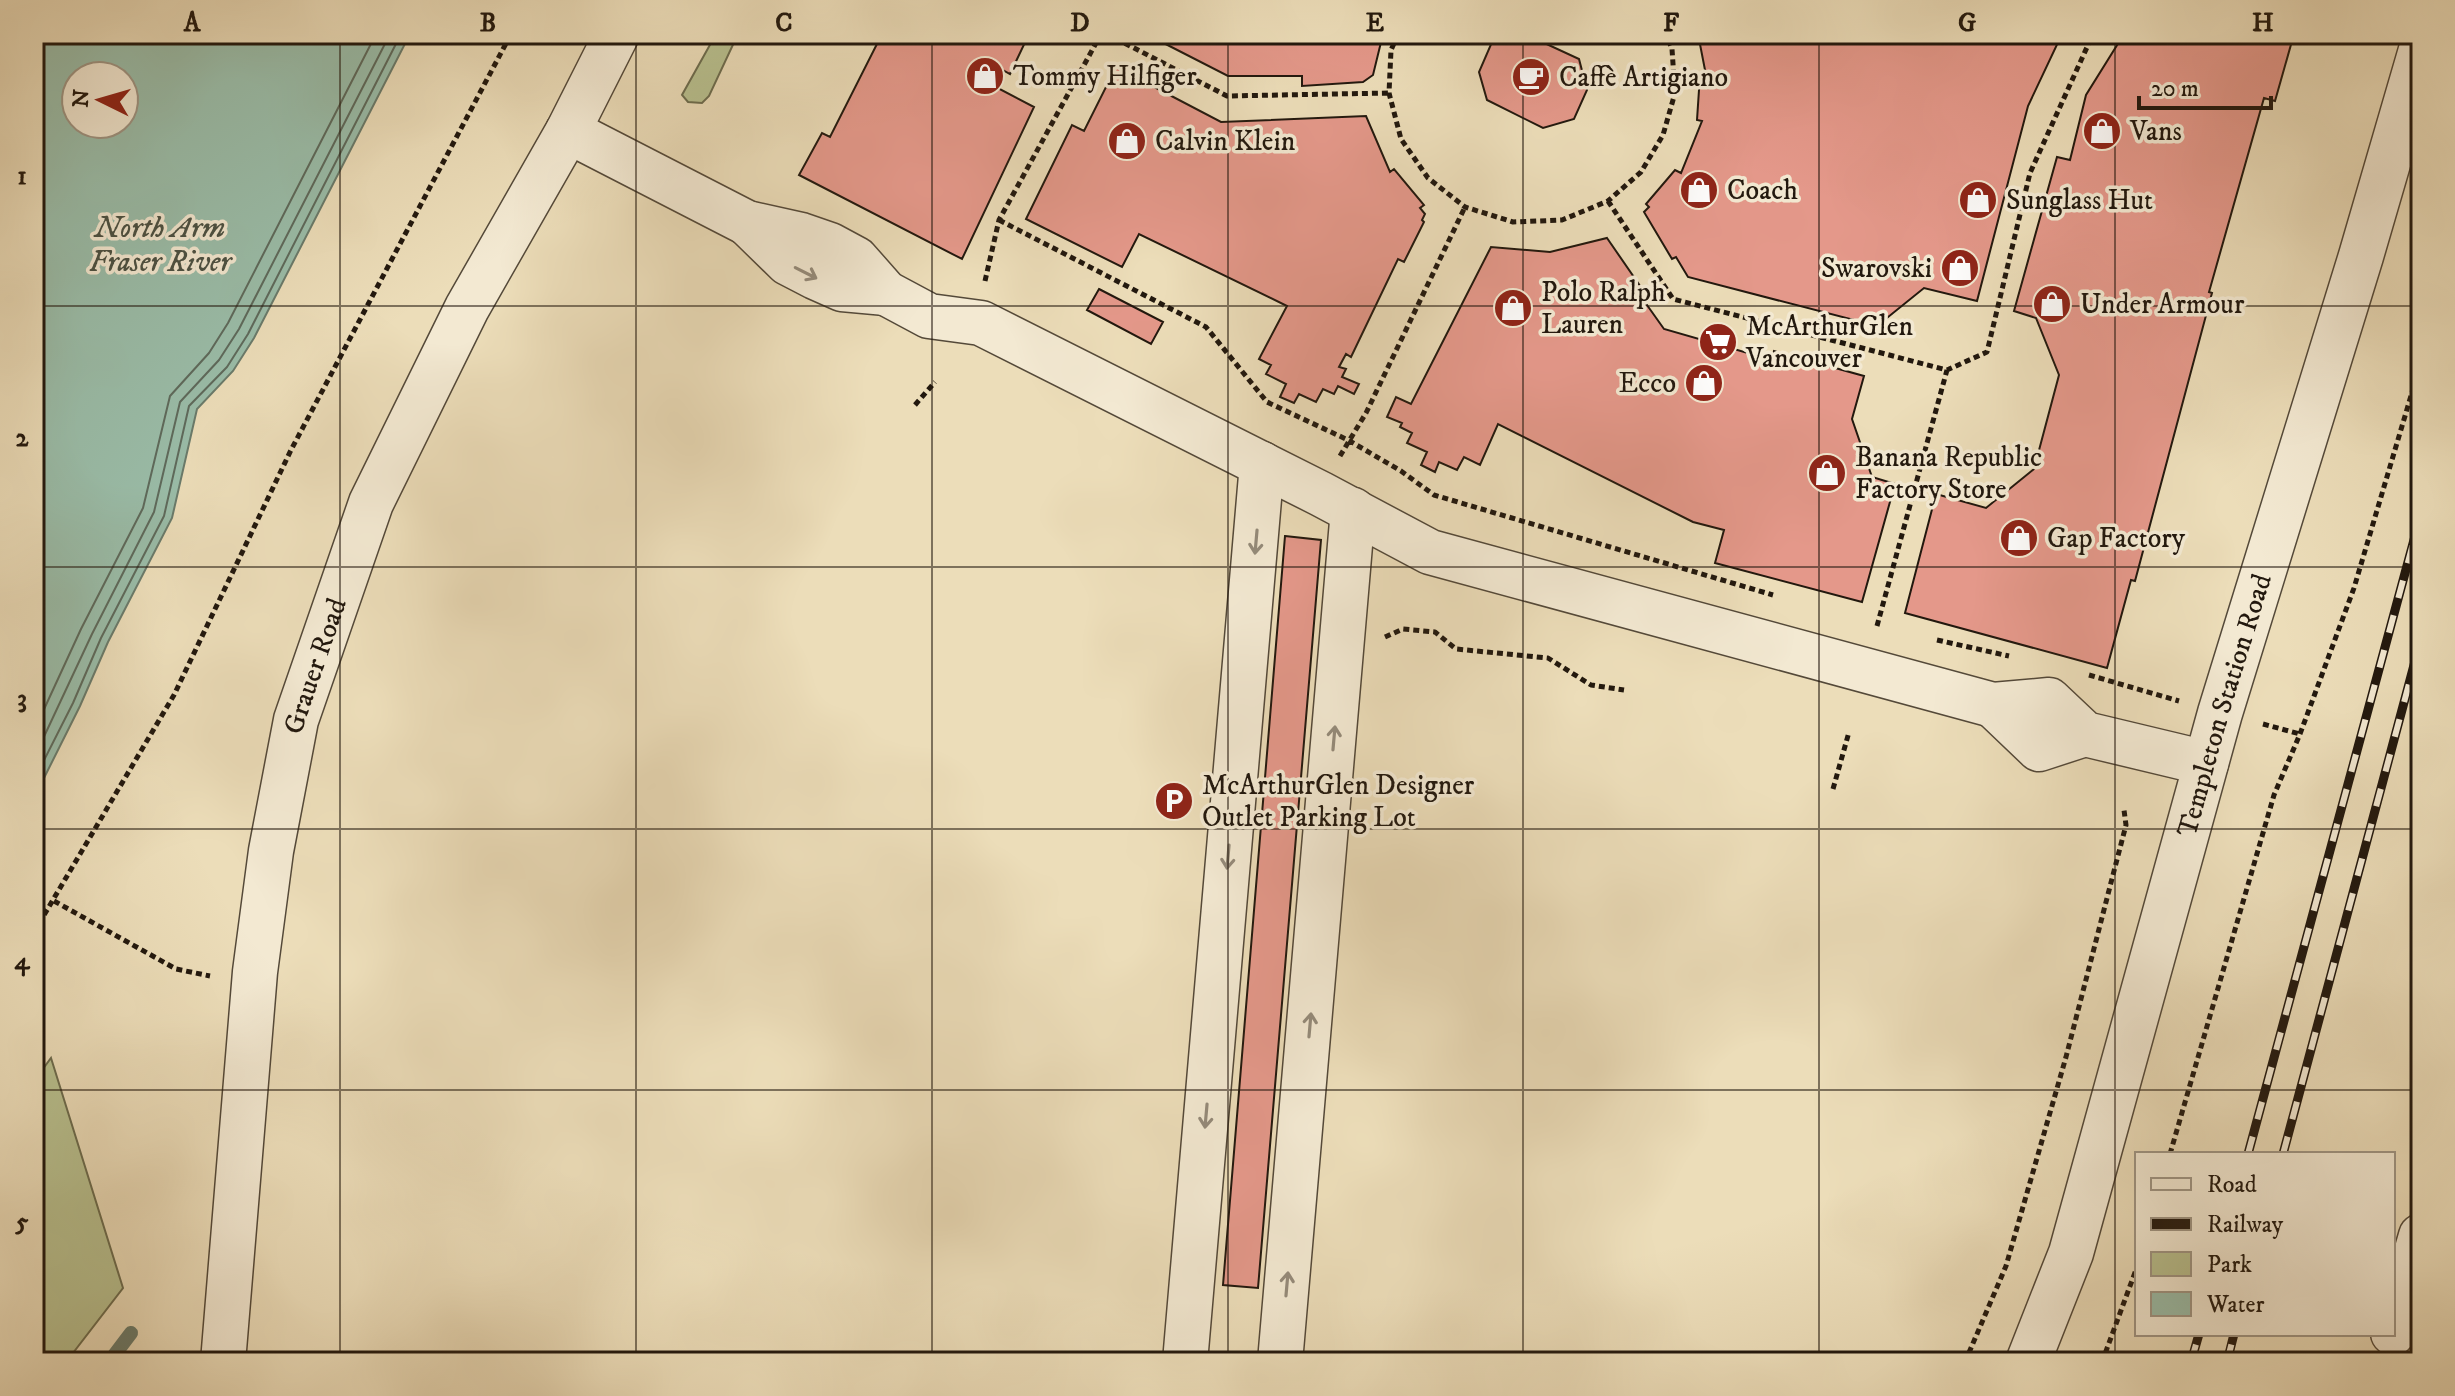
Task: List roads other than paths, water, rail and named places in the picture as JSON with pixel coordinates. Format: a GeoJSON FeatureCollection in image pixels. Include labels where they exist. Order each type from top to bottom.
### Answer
{"type":"FeatureCollection","features":[{"type":"Feature","properties":{"kind":"street","name":"Grauer Road"},"geometry":{"type":"LineString","coordinates":[[223,1362],[255,972],[271,851],[296,720],[371,503],[467,308],[568,131],[617,34]]}},
{"type":"Feature","properties":{"kind":"street","name":"Templeton Station Road"},"geometry":{"type":"LineString","coordinates":[[2028,1362],[2071,1253],[2206,763],[2421,50]]}},
{"type":"Feature","properties":{"kind":"street"},"geometry":{"type":"LineString","coordinates":[[568,131],[747,223],[830,245],[856,259],[886,293],[929,316],[981,323],[1353,510],[1430,552],[1993,705],[2039,749],[2085,734],[2206,763]]}},
{"type":"Feature","properties":{"kind":"street"},"geometry":{"type":"LineString","coordinates":[[1185,1362],[1262,464]]}},
{"type":"Feature","properties":{"kind":"street"},"geometry":{"type":"LineString","coordinates":[[1280,1362],[1353,510]]}},
{"type":"Feature","properties":{"kind":"street"},"geometry":{"type":"LineString","coordinates":[[2395,1326],[2421,1236]]}},
{"type":"Feature","properties":{"kind":"street"},"geometry":{"type":"LineString","coordinates":[[2384,1362],[2392,1336]]}},
{"type":"Feature","properties":{"kind":"water","name":"North Arm Fraser River"},"geometry":{"type":"Polygon","coordinates":[[[34,34],[410,34],[254,338],[233,371],[197,409],[172,518],[108,642],[34,798],[34,34]]]}},
{"type":"Feature","properties":{"kind":"waterway"},"geometry":{"type":"LineString","coordinates":[[109,1362],[131,1333]]}},
{"type":"Feature","properties":{"kind":"railway"},"geometry":{"type":"LineString","coordinates":[[2249,1152],[2421,514]]}},
{"type":"Feature","properties":{"kind":"railway"},"geometry":{"type":"LineString","coordinates":[[2284,1152],[2421,639]]}},
{"type":"Feature","properties":{"kind":"railway"},"geometry":{"type":"LineString","coordinates":[[2191,1362],[2198,1336]]}},
{"type":"Feature","properties":{"kind":"railway"},"geometry":{"type":"LineString","coordinates":[[2227,1362],[2234,1336]]}},
{"type":"Feature","properties":{"kind":"place","name":"Tommy Hilfiger"},"geometry":{"type":"Point","coordinates":[985,76]}},
{"type":"Feature","properties":{"kind":"place","name":"Caffè Artigiano"},"geometry":{"type":"Point","coordinates":[1531,77]}},
{"type":"Feature","properties":{"kind":"place","name":"Vans"},"geometry":{"type":"Point","coordinates":[2102,131]}},
{"type":"Feature","properties":{"kind":"place","name":"Calvin Klein"},"geometry":{"type":"Point","coordinates":[1127,141]}},
{"type":"Feature","properties":{"kind":"place","name":"Coach"},"geometry":{"type":"Point","coordinates":[1699,190]}},
{"type":"Feature","properties":{"kind":"place","name":"Sunglass Hut"},"geometry":{"type":"Point","coordinates":[1978,200]}},
{"type":"Feature","properties":{"kind":"place","name":"Swarovski"},"geometry":{"type":"Point","coordinates":[1960,268]}},
{"type":"Feature","properties":{"kind":"place","name":"Under Armour"},"geometry":{"type":"Point","coordinates":[2052,304]}},
{"type":"Feature","properties":{"kind":"place","name":"Polo Ralph Lauren"},"geometry":{"type":"Point","coordinates":[1513,308]}},
{"type":"Feature","properties":{"kind":"place","name":"McArthurGlen Vancouver"},"geometry":{"type":"Point","coordinates":[1718,342]}},
{"type":"Feature","properties":{"kind":"place","name":"Ecco"},"geometry":{"type":"Point","coordinates":[1704,383]}},
{"type":"Feature","properties":{"kind":"place","name":"Banana Republic Factory Store"},"geometry":{"type":"Point","coordinates":[1827,473]}},
{"type":"Feature","properties":{"kind":"place","name":"Gap Factory"},"geometry":{"type":"Point","coordinates":[2019,538]}},
{"type":"Feature","properties":{"kind":"place","name":"McArthurGlen Designer Outlet Parking Lot"},"geometry":{"type":"Point","coordinates":[1174,801]}}]}
